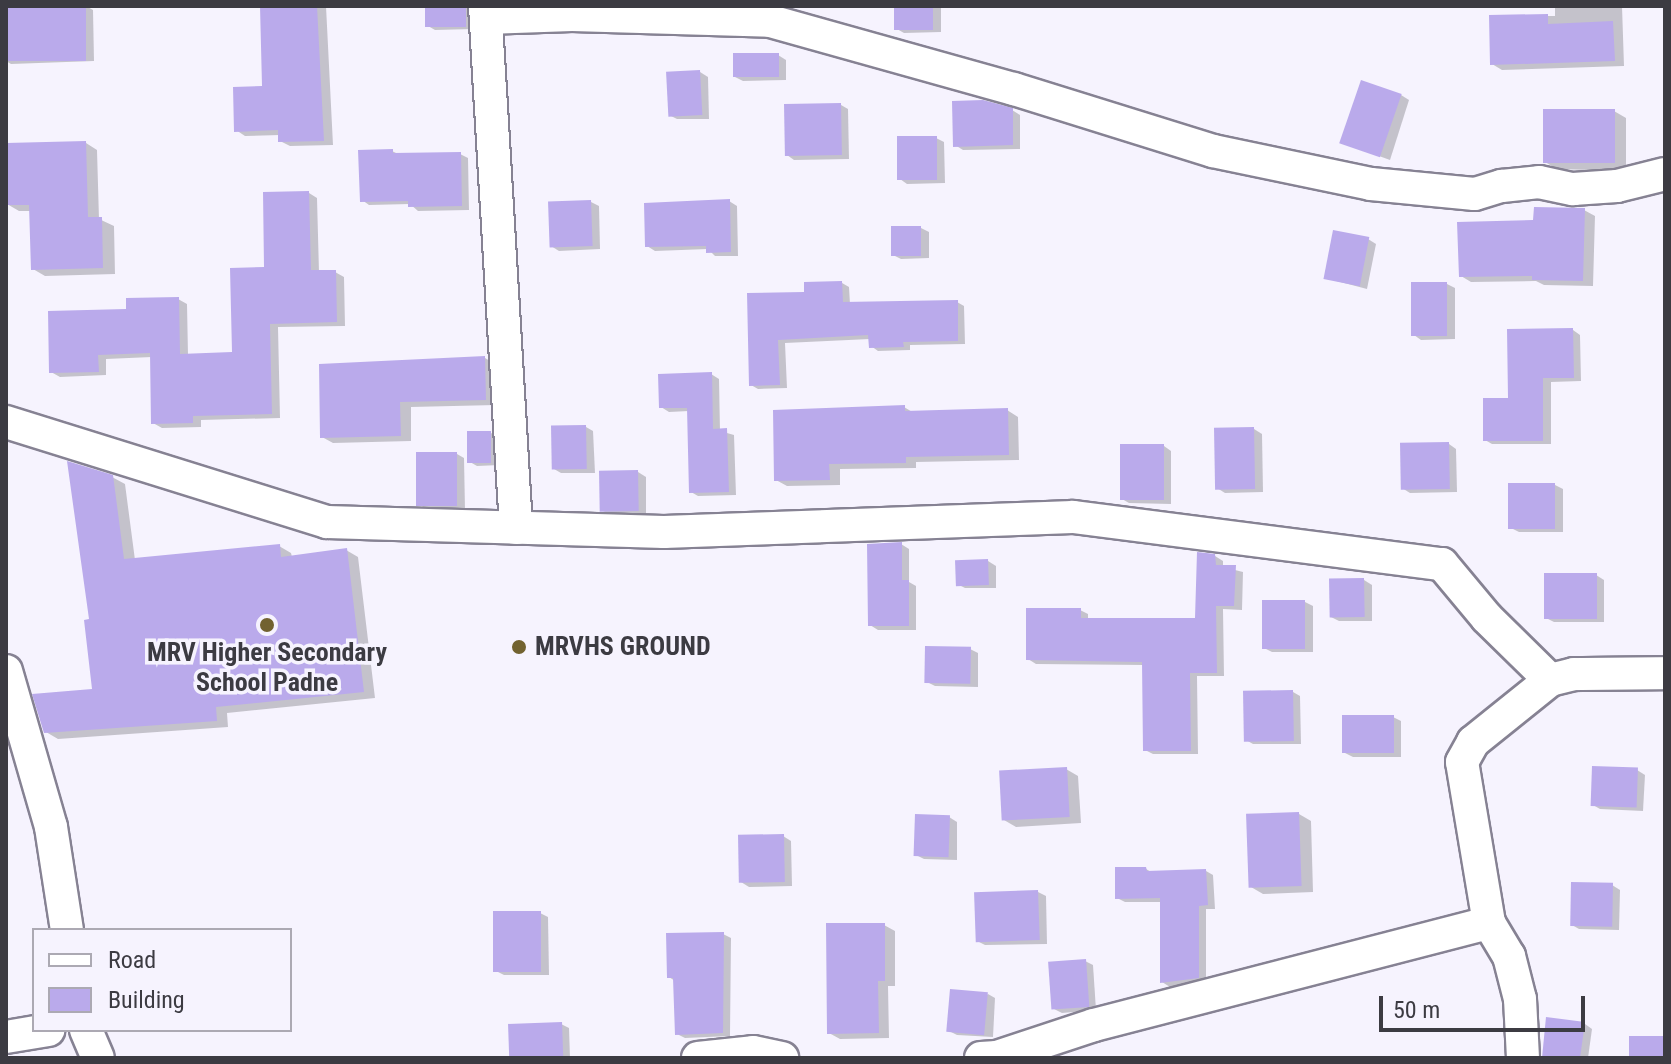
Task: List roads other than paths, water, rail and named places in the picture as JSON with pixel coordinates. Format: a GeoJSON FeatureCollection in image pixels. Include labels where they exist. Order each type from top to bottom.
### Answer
{"type":"FeatureCollection","features":[{"type":"Feature","properties":{"kind":"street"},"geometry":{"type":"LineString","coordinates":[[516,528],[486,12],[770,21],[1014,89],[1213,151],[1371,184],[1475,194],[1502,186],[1539,182],[1573,189],[1617,186],[1654,180],[1665,174]]}},
{"type":"Feature","properties":{"kind":"street"},"geometry":{"type":"LineString","coordinates":[[6,422],[327,522],[664,532],[1073,517],[1442,564],[1487,618],[1550,680]]}},
{"type":"Feature","properties":{"kind":"street"},"geometry":{"type":"LineString","coordinates":[[6,671],[51,827],[67,928]]}},
{"type":"Feature","properties":{"kind":"street"},"geometry":{"type":"LineString","coordinates":[[1523,1058],[1520,999],[1509,956],[1489,923],[1462,762],[1473,742],[1550,680],[1574,674],[1665,673]]}},
{"type":"Feature","properties":{"kind":"street"},"geometry":{"type":"LineString","coordinates":[[981,1058],[997,1057],[1124,1017],[1489,923]]}},
{"type":"Feature","properties":{"kind":"street"},"geometry":{"type":"LineString","coordinates":[[6,1037],[36,1032]]}},
{"type":"Feature","properties":{"kind":"street"},"geometry":{"type":"LineString","coordinates":[[87,1032],[98,1058]]}},
{"type":"Feature","properties":{"kind":"street"},"geometry":{"type":"LineString","coordinates":[[698,1058],[753,1052],[782,1058]]}},
{"type":"Feature","properties":{"kind":"place","name":"MRV Higher Secondary School Padne"},"geometry":{"type":"Point","coordinates":[267,625]}},
{"type":"Feature","properties":{"kind":"place","name":"MRVHS GROUND"},"geometry":{"type":"Point","coordinates":[519,647]}}]}
